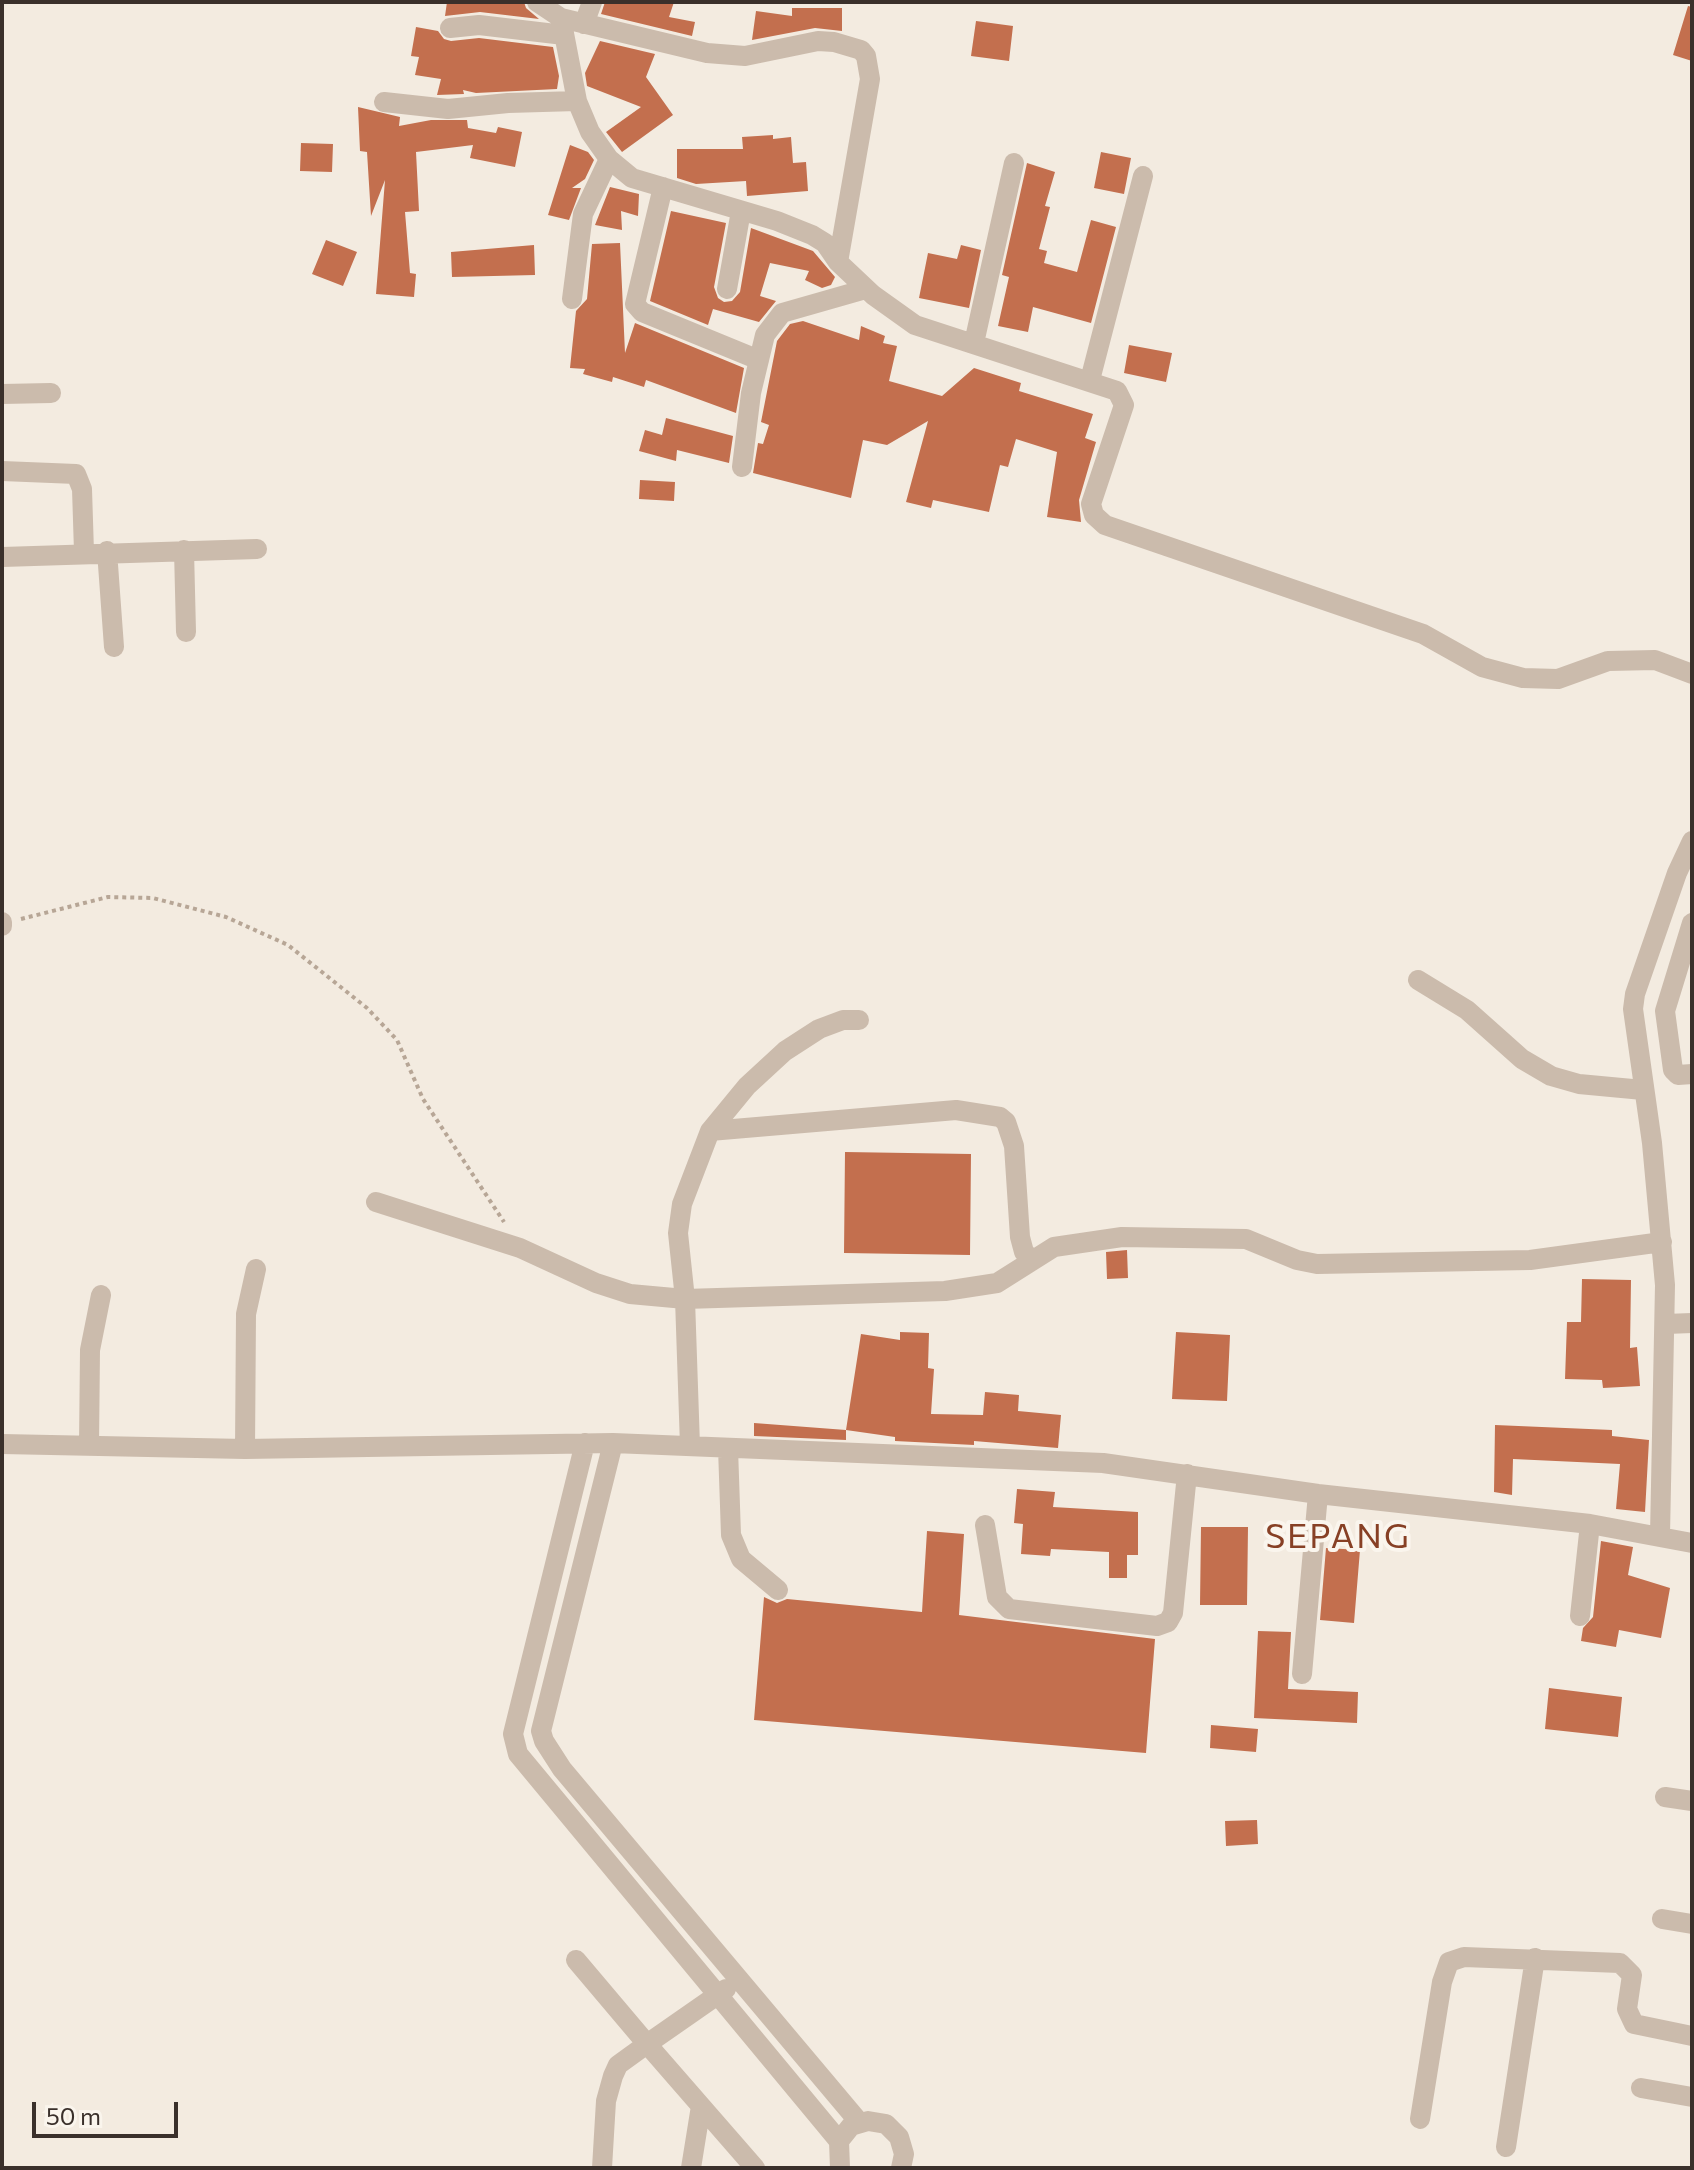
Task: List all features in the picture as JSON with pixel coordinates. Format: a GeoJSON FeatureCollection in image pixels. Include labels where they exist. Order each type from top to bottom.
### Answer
{"type":"FeatureCollection","features":[{"type":"Feature","properties":{"kind":"street"},"geometry":{"type":"LineString","coordinates":[[537,2],[562,26],[577,101],[590,132],[609,159],[632,178],[812,235],[825,243],[838,262],[866,289],[915,325],[1117,391],[1124,405],[1091,504],[1094,515],[1105,525],[1423,634],[1482,667],[1523,678],[1558,679],[1608,661],[1655,660],[1692,674]]}},
{"type":"Feature","properties":{"kind":"street"},"geometry":{"type":"LineString","coordinates":[[584,24],[592,2]]}},
{"type":"Feature","properties":{"kind":"street"},"geometry":{"type":"LineString","coordinates":[[450,28],[584,24],[707,53],[745,56],[818,41],[861,50],[866,56],[870,79],[838,262]]}},
{"type":"Feature","properties":{"kind":"street"},"geometry":{"type":"LineString","coordinates":[[384,102],[448,109],[577,101]]}},
{"type":"Feature","properties":{"kind":"street"},"geometry":{"type":"LineString","coordinates":[[572,299],[583,214],[609,159]]}},
{"type":"Feature","properties":{"kind":"street"},"geometry":{"type":"LineString","coordinates":[[974,343],[1014,163]]}},
{"type":"Feature","properties":{"kind":"street"},"geometry":{"type":"LineString","coordinates":[[1090,380],[1143,176]]}},
{"type":"Feature","properties":{"kind":"street"},"geometry":{"type":"LineString","coordinates":[[663,187],[635,297],[638,309],[759,360]]}},
{"type":"Feature","properties":{"kind":"street"},"geometry":{"type":"LineString","coordinates":[[727,289],[741,211]]}},
{"type":"Feature","properties":{"kind":"street"},"geometry":{"type":"LineString","coordinates":[[742,467],[765,335],[782,313],[866,289]]}},
{"type":"Feature","properties":{"kind":"street"},"geometry":{"type":"LineString","coordinates":[[2,394],[51,393]]}},
{"type":"Feature","properties":{"kind":"street"},"geometry":{"type":"LineString","coordinates":[[2,471],[76,474],[82,489],[84,552]]}},
{"type":"Feature","properties":{"kind":"street"},"geometry":{"type":"LineString","coordinates":[[2,557],[107,551],[257,549]]}},
{"type":"Feature","properties":{"kind":"street"},"geometry":{"type":"LineString","coordinates":[[184,550],[186,632]]}},
{"type":"Feature","properties":{"kind":"street"},"geometry":{"type":"LineString","coordinates":[[107,551],[114,647]]}},
{"type":"Feature","properties":{"kind":"street"},"geometry":{"type":"LineString","coordinates":[[1660,1535],[1666,1324],[1662,1242],[1634,1023],[1635,994],[1677,873],[1692,841]]}},
{"type":"Feature","properties":{"kind":"street"},"geometry":{"type":"LineString","coordinates":[[1692,923],[1665,1011],[1673,1070],[1678,1075],[1692,1074]]}},
{"type":"Feature","properties":{"kind":"street"},"geometry":{"type":"LineString","coordinates":[[1418,980],[1467,1010],[1522,1059],[1551,1076],[1579,1084],[1643,1090]]}},
{"type":"Feature","properties":{"kind":"street"},"geometry":{"type":"LineString","coordinates":[[690,1446],[685,1299],[678,1233],[682,1204],[710,1131],[747,1086],[785,1051],[819,1029],[843,1020],[859,1020]]}},
{"type":"Feature","properties":{"kind":"street"},"geometry":{"type":"LineString","coordinates":[[710,1131],[956,1110],[1000,1117],[1006,1122],[1014,1146],[1020,1237],[1024,1252],[1032,1260]]}},
{"type":"Feature","properties":{"kind":"street"},"geometry":{"type":"LineString","coordinates":[[376,1202],[520,1248],[630,1294],[685,1299],[945,1291],[997,1283],[1054,1247],[1122,1237],[1246,1239],[1317,1264],[1530,1260],[1662,1242]]}},
{"type":"Feature","properties":{"kind":"street"},"geometry":{"type":"LineString","coordinates":[[245,1449],[245,1326],[256,1269]]}},
{"type":"Feature","properties":{"kind":"street"},"geometry":{"type":"LineString","coordinates":[[89,1446],[90,1350],[101,1295]]}},
{"type":"Feature","properties":{"kind":"street"},"geometry":{"type":"LineString","coordinates":[[1666,1324],[1692,1323]]}},
{"type":"Feature","properties":{"kind":"street"},"geometry":{"type":"LineString","coordinates":[[585,1443],[513,1734],[518,1754],[839,2141],[839,2168]]}},
{"type":"Feature","properties":{"kind":"street"},"geometry":{"type":"LineString","coordinates":[[2,1444],[245,1449],[613,1443],[1103,1463],[1318,1494],[1590,1524],[1692,1543]]}},
{"type":"Feature","properties":{"kind":"street"},"geometry":{"type":"LineString","coordinates":[[613,1443],[541,1731],[549,1751],[859,2122]]}},
{"type":"Feature","properties":{"kind":"street"},"geometry":{"type":"LineString","coordinates":[[728,1448],[731,1535],[741,1559],[778,1590]]}},
{"type":"Feature","properties":{"kind":"street"},"geometry":{"type":"LineString","coordinates":[[985,1525],[997,1597],[1009,1609],[1157,1626],[1168,1622],[1173,1613],[1187,1474]]}},
{"type":"Feature","properties":{"kind":"street"},"geometry":{"type":"LineString","coordinates":[[1302,1674],[1318,1494]]}},
{"type":"Feature","properties":{"kind":"street"},"geometry":{"type":"LineString","coordinates":[[1580,1616],[1590,1524]]}},
{"type":"Feature","properties":{"kind":"street"},"geometry":{"type":"LineString","coordinates":[[564,1526],[591,1530]]}},
{"type":"Feature","properties":{"kind":"street"},"geometry":{"type":"LineString","coordinates":[[525,1686],[551,1691]]}},
{"type":"Feature","properties":{"kind":"street"},"geometry":{"type":"LineString","coordinates":[[1665,1797],[1692,1801]]}},
{"type":"Feature","properties":{"kind":"street"},"geometry":{"type":"LineString","coordinates":[[1662,1919],[1692,1924]]}},
{"type":"Feature","properties":{"kind":"street"},"geometry":{"type":"LineString","coordinates":[[1420,2119],[1442,1982],[1449,1962],[1464,1957],[1620,1963],[1632,1975],[1627,2009],[1634,2024],[1692,2036]]}},
{"type":"Feature","properties":{"kind":"street"},"geometry":{"type":"LineString","coordinates":[[1506,2147],[1535,1958]]}},
{"type":"Feature","properties":{"kind":"street"},"geometry":{"type":"LineString","coordinates":[[576,1960],[755,2168]]}},
{"type":"Feature","properties":{"kind":"street"},"geometry":{"type":"LineString","coordinates":[[602,2168],[606,2101],[618,2065],[738,1979]]}},
{"type":"Feature","properties":{"kind":"street"},"geometry":{"type":"LineString","coordinates":[[1641,2088],[1692,2097]]}},
{"type":"Feature","properties":{"kind":"street"},"geometry":{"type":"LineString","coordinates":[[691,2168],[701,2106]]}},
{"type":"Feature","properties":{"kind":"street"},"geometry":{"type":"LineString","coordinates":[[839,2141],[859,2122],[877,2121],[893,2130],[903,2145],[901,2168]]}},
{"type":"Feature","properties":{"kind":"path"},"geometry":{"type":"LineString","coordinates":[[3,924],[108,897],[153,898],[226,917],[288,945],[367,1008],[397,1040],[423,1099],[520,1248]]}},
{"type":"Feature","properties":{"kind":"building"},"geometry":{"type":"Polygon","coordinates":[[[447,2],[524,2],[526,8],[539,19],[480,12],[445,16],[447,2]]]}},
{"type":"Feature","properties":{"kind":"building"},"geometry":{"type":"Polygon","coordinates":[[[605,2],[674,2],[669,17],[695,22],[692,36],[601,14],[605,2]]]}},
{"type":"Feature","properties":{"kind":"building"},"geometry":{"type":"Polygon","coordinates":[[[1688,6],[1692,7],[1692,61],[1673,55],[1688,6]]]}},
{"type":"Feature","properties":{"kind":"building"},"geometry":{"type":"Polygon","coordinates":[[[792,8],[842,8],[842,31],[815,28],[752,40],[756,11],[792,16],[792,8]]]}},
{"type":"Feature","properties":{"kind":"building"},"geometry":{"type":"Polygon","coordinates":[[[976,21],[1013,26],[1009,61],[971,56],[976,21]]]}},
{"type":"Feature","properties":{"kind":"building"},"geometry":{"type":"Polygon","coordinates":[[[416,27],[438,31],[444,39],[451,41],[479,38],[553,47],[559,76],[557,89],[476,93],[463,90],[464,94],[437,95],[441,79],[415,75],[419,57],[411,56],[416,27]]]}},
{"type":"Feature","properties":{"kind":"building"},"geometry":{"type":"Polygon","coordinates":[[[600,41],[655,54],[646,77],[673,115],[622,152],[606,132],[641,107],[587,86],[585,73],[600,41]]]}},
{"type":"Feature","properties":{"kind":"building"},"geometry":{"type":"Polygon","coordinates":[[[358,107],[400,117],[399,126],[431,120],[467,120],[468,128],[496,133],[498,127],[522,132],[515,167],[470,158],[473,145],[416,152],[419,211],[405,212],[410,273],[416,274],[414,297],[376,294],[385,180],[371,216],[367,152],[360,151],[358,107]]]}},
{"type":"Feature","properties":{"kind":"building"},"geometry":{"type":"Polygon","coordinates":[[[773,135],[773,139],[791,137],[793,163],[806,162],[808,191],[747,196],[746,181],[696,184],[677,178],[677,149],[743,149],[742,137],[773,135]]]}},
{"type":"Feature","properties":{"kind":"building"},"geometry":{"type":"Polygon","coordinates":[[[301,143],[333,144],[332,172],[300,171],[301,143]]]}},
{"type":"Feature","properties":{"kind":"building"},"geometry":{"type":"Polygon","coordinates":[[[570,145],[588,152],[594,160],[585,179],[572,188],[581,188],[569,220],[548,215],[570,145]]]}},
{"type":"Feature","properties":{"kind":"building"},"geometry":{"type":"Polygon","coordinates":[[[1101,152],[1131,158],[1124,194],[1094,188],[1101,152]]]}},
{"type":"Feature","properties":{"kind":"building"},"geometry":{"type":"Polygon","coordinates":[[[1027,163],[1055,172],[1045,206],[1050,207],[1039,249],[1047,251],[1044,263],[1077,272],[1091,220],[1116,227],[1091,323],[1033,307],[1028,332],[998,326],[1009,277],[1002,275],[1027,163]]]}},
{"type":"Feature","properties":{"kind":"building"},"geometry":{"type":"Polygon","coordinates":[[[610,187],[639,194],[638,216],[621,211],[622,230],[595,225],[610,187]]]}},
{"type":"Feature","properties":{"kind":"building"},"geometry":{"type":"Polygon","coordinates":[[[671,211],[726,223],[714,287],[718,298],[724,302],[732,301],[740,292],[751,228],[813,251],[835,277],[831,285],[822,288],[805,280],[809,271],[770,263],[760,296],[776,301],[759,322],[713,309],[708,325],[650,301],[671,211]]]}},
{"type":"Feature","properties":{"kind":"building"},"geometry":{"type":"Polygon","coordinates":[[[326,240],[357,252],[343,286],[312,274],[326,240]]]}},
{"type":"Feature","properties":{"kind":"building"},"geometry":{"type":"Polygon","coordinates":[[[620,243],[625,353],[635,323],[744,368],[736,413],[646,380],[644,387],[613,377],[612,382],[583,374],[585,369],[570,368],[576,311],[587,299],[592,244],[620,243]]]}},
{"type":"Feature","properties":{"kind":"building"},"geometry":{"type":"Polygon","coordinates":[[[534,245],[535,275],[452,277],[451,252],[534,245]]]}},
{"type":"Feature","properties":{"kind":"building"},"geometry":{"type":"Polygon","coordinates":[[[961,245],[981,250],[969,308],[919,298],[928,253],[957,259],[961,245]]]}},
{"type":"Feature","properties":{"kind":"building"},"geometry":{"type":"Polygon","coordinates":[[[803,321],[859,340],[861,326],[885,336],[883,343],[897,346],[889,381],[942,396],[974,368],[1021,383],[1019,391],[1093,414],[1085,438],[1096,442],[1079,500],[1081,522],[1047,517],[1057,452],[1016,439],[1008,467],[1000,465],[989,512],[933,500],[931,508],[906,502],[928,421],[887,445],[863,440],[851,498],[753,473],[758,443],[763,444],[769,425],[761,422],[777,341],[790,324],[803,321]]]}},
{"type":"Feature","properties":{"kind":"building"},"geometry":{"type":"Polygon","coordinates":[[[1129,345],[1172,353],[1166,382],[1124,373],[1129,345]]]}},
{"type":"Feature","properties":{"kind":"building"},"geometry":{"type":"Polygon","coordinates":[[[666,418],[733,436],[729,463],[677,450],[676,461],[639,451],[645,430],[662,435],[666,418]]]}},
{"type":"Feature","properties":{"kind":"building"},"geometry":{"type":"Polygon","coordinates":[[[640,480],[675,482],[674,501],[639,499],[640,480]]]}},
{"type":"Feature","properties":{"kind":"building"},"geometry":{"type":"Polygon","coordinates":[[[845,1152],[971,1154],[970,1255],[844,1253],[845,1152]]]}},
{"type":"Feature","properties":{"kind":"building"},"geometry":{"type":"Polygon","coordinates":[[[1127,1250],[1128,1278],[1107,1279],[1106,1252],[1127,1250]]]}},
{"type":"Feature","properties":{"kind":"building"},"geometry":{"type":"Polygon","coordinates":[[[1582,1279],[1631,1280],[1630,1348],[1637,1347],[1640,1386],[1603,1388],[1602,1380],[1565,1379],[1567,1322],[1581,1322],[1582,1279]]]}},
{"type":"Feature","properties":{"kind":"building"},"geometry":{"type":"Polygon","coordinates":[[[900,1332],[929,1333],[928,1368],[934,1369],[931,1414],[983,1415],[985,1392],[1019,1395],[1018,1411],[1061,1415],[1058,1448],[974,1441],[974,1445],[895,1441],[895,1437],[846,1430],[861,1334],[900,1340],[900,1332]]]}},
{"type":"Feature","properties":{"kind":"building"},"geometry":{"type":"Polygon","coordinates":[[[1176,1332],[1230,1335],[1227,1401],[1172,1399],[1176,1332]]]}},
{"type":"Feature","properties":{"kind":"building"},"geometry":{"type":"Polygon","coordinates":[[[754,1423],[846,1430],[846,1440],[754,1436],[754,1423]]]}},
{"type":"Feature","properties":{"kind":"building"},"geometry":{"type":"Polygon","coordinates":[[[1495,1425],[1612,1430],[1612,1436],[1649,1440],[1645,1512],[1616,1509],[1620,1464],[1513,1459],[1512,1495],[1494,1492],[1495,1425]]]}},
{"type":"Feature","properties":{"kind":"building"},"geometry":{"type":"Polygon","coordinates":[[[1017,1489],[1055,1492],[1053,1507],[1138,1512],[1138,1555],[1127,1555],[1127,1578],[1109,1578],[1109,1552],[1051,1549],[1050,1556],[1021,1554],[1023,1524],[1014,1523],[1017,1489]]]}},
{"type":"Feature","properties":{"kind":"building"},"geometry":{"type":"Polygon","coordinates":[[[1201,1527],[1248,1527],[1247,1605],[1200,1605],[1201,1527]]]}},
{"type":"Feature","properties":{"kind":"building"},"geometry":{"type":"Polygon","coordinates":[[[927,1531],[964,1534],[959,1615],[1155,1639],[1146,1753],[754,1720],[764,1597],[777,1603],[787,1599],[922,1612],[927,1531]]]}},
{"type":"Feature","properties":{"kind":"building"},"geometry":{"type":"Polygon","coordinates":[[[1601,1541],[1633,1547],[1628,1575],[1670,1588],[1661,1638],[1619,1630],[1616,1647],[1581,1641],[1583,1628],[1593,1617],[1601,1541]]]}},
{"type":"Feature","properties":{"kind":"building"},"geometry":{"type":"Polygon","coordinates":[[[1326,1548],[1360,1550],[1354,1623],[1320,1620],[1326,1548]]]}},
{"type":"Feature","properties":{"kind":"building"},"geometry":{"type":"Polygon","coordinates":[[[1258,1631],[1291,1632],[1288,1689],[1358,1692],[1357,1723],[1254,1718],[1258,1631]]]}},
{"type":"Feature","properties":{"kind":"building"},"geometry":{"type":"Polygon","coordinates":[[[1549,1688],[1622,1697],[1618,1737],[1545,1729],[1549,1688]]]}},
{"type":"Feature","properties":{"kind":"building"},"geometry":{"type":"Polygon","coordinates":[[[1211,1725],[1258,1729],[1256,1752],[1210,1748],[1211,1725]]]}},
{"type":"Feature","properties":{"kind":"building"},"geometry":{"type":"Polygon","coordinates":[[[1257,1820],[1258,1844],[1226,1846],[1225,1821],[1257,1820]]]}},
{"type":"Feature","properties":{"kind":"district","name":"SEPANG"},"geometry":{"type":"Point","coordinates":[1338,1537]}}]}
